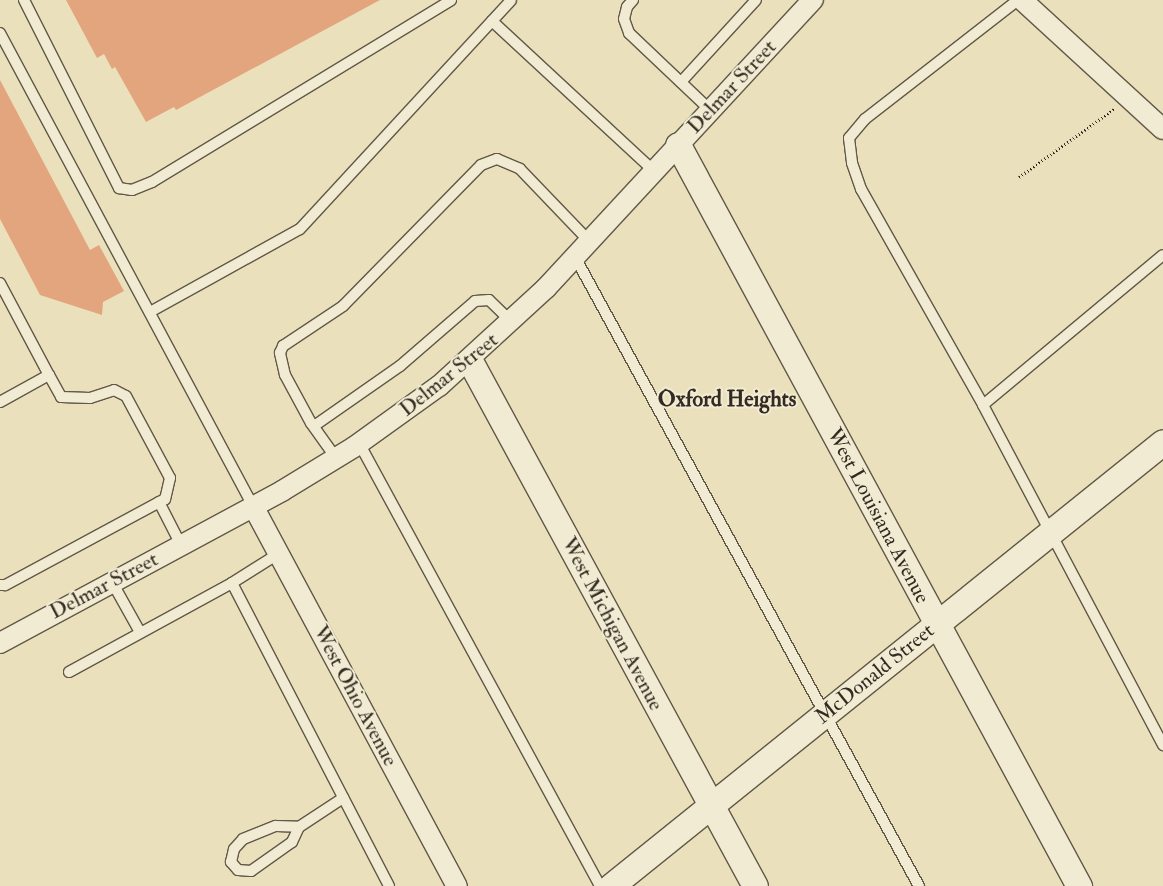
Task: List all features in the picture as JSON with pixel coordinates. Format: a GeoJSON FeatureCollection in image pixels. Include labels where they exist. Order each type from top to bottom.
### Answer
{"type":"FeatureCollection","features":[{"type":"Feature","properties":{"kind":"street","name":"Delmar Street"},"geometry":{"type":"LineString","coordinates":[[0,642],[181,545],[336,458],[470,361],[512,322],[575,257],[653,170],[813,0]]}},
{"type":"Feature","properties":{"kind":"street"},"geometry":{"type":"LineString","coordinates":[[1022,0],[1163,129]]}},
{"type":"Feature","properties":{"kind":"street","name":"West Louisiana Avenue"},"geometry":{"type":"LineString","coordinates":[[678,145],[1078,886]]}},
{"type":"Feature","properties":{"kind":"street","name":"West Michigan Avenue"},"geometry":{"type":"LineString","coordinates":[[470,361],[755,886]]}},
{"type":"Feature","properties":{"kind":"street","name":"McDonald Street"},"geometry":{"type":"LineString","coordinates":[[611,886],[1162,445]]}},
{"type":"Feature","properties":{"kind":"street","name":"West Ohio Avenue"},"geometry":{"type":"LineString","coordinates":[[252,506],[458,886]]}},
{"type":"Feature","properties":{"kind":"lane"},"geometry":{"type":"LineString","coordinates":[[24,0],[118,188],[132,190],[152,182],[451,0]]}},
{"type":"Feature","properties":{"kind":"lane"},"geometry":{"type":"LineString","coordinates":[[150,312],[300,229],[511,0]]}},
{"type":"Feature","properties":{"kind":"lane"},"geometry":{"type":"LineString","coordinates":[[633,0],[627,7],[624,19],[629,33],[710,110]]}},
{"type":"Feature","properties":{"kind":"lane"},"geometry":{"type":"LineString","coordinates":[[681,82],[756,0]]}},
{"type":"Feature","properties":{"kind":"lane"},"geometry":{"type":"LineString","coordinates":[[1018,0],[865,119],[849,138],[852,163],[861,189],[983,405],[1163,745]]}},
{"type":"Feature","properties":{"kind":"lane"},"geometry":{"type":"LineString","coordinates":[[492,21],[653,170]]}},
{"type":"Feature","properties":{"kind":"lane"},"geometry":{"type":"LineString","coordinates":[[0,33],[252,506]]}},
{"type":"Feature","properties":{"kind":"lane"},"geometry":{"type":"LineString","coordinates":[[336,458],[314,426],[285,375],[280,353],[283,346],[343,306],[481,164],[497,159],[520,169],[589,241]]}},
{"type":"Feature","properties":{"kind":"lane"},"geometry":{"type":"LineString","coordinates":[[983,405],[1163,254]]}},
{"type":"Feature","properties":{"kind":"lane"},"geometry":{"type":"LineString","coordinates":[[575,257],[919,886]]}},
{"type":"Feature","properties":{"kind":"lane"},"geometry":{"type":"LineString","coordinates":[[0,283],[61,397],[90,398],[114,390],[126,396],[170,478],[165,499],[5,586],[0,585]]}},
{"type":"Feature","properties":{"kind":"lane"},"geometry":{"type":"LineString","coordinates":[[314,426],[400,366],[475,301],[490,300],[512,322]]}},
{"type":"Feature","properties":{"kind":"lane"},"geometry":{"type":"LineString","coordinates":[[0,402],[49,375]]}},
{"type":"Feature","properties":{"kind":"lane"},"geometry":{"type":"LineString","coordinates":[[359,443],[600,886]]}},
{"type":"Feature","properties":{"kind":"lane"},"geometry":{"type":"LineString","coordinates":[[159,502],[181,545]]}},
{"type":"Feature","properties":{"kind":"lane"},"geometry":{"type":"LineString","coordinates":[[69,672],[232,583],[278,554]]}},
{"type":"Feature","properties":{"kind":"lane"},"geometry":{"type":"LineString","coordinates":[[112,582],[140,632]]}},
{"type":"Feature","properties":{"kind":"lane"},"geometry":{"type":"LineString","coordinates":[[232,583],[389,886]]}},
{"type":"Feature","properties":{"kind":"lane"},"geometry":{"type":"LineString","coordinates":[[299,827],[276,826],[244,839],[234,849],[231,862],[238,870],[251,872],[292,842],[299,827],[343,798]]}},
{"type":"Feature","properties":{"kind":"path"},"geometry":{"type":"LineString","coordinates":[[1019,177],[1131,98]]}},
{"type":"Feature","properties":{"kind":"building"},"geometry":{"type":"Polygon","coordinates":[[[66,0],[380,0],[176,110],[174,107],[146,122],[115,67],[112,69],[104,54],[97,58],[66,0]]]}},
{"type":"Feature","properties":{"kind":"building"},"geometry":{"type":"Polygon","coordinates":[[[0,80],[90,250],[99,245],[124,291],[103,302],[102,315],[40,295],[0,219],[0,80]]]}},
{"type":"Feature","properties":{"kind":"district","name":"Oxford Heights"},"geometry":{"type":"Point","coordinates":[727,400]}}]}
